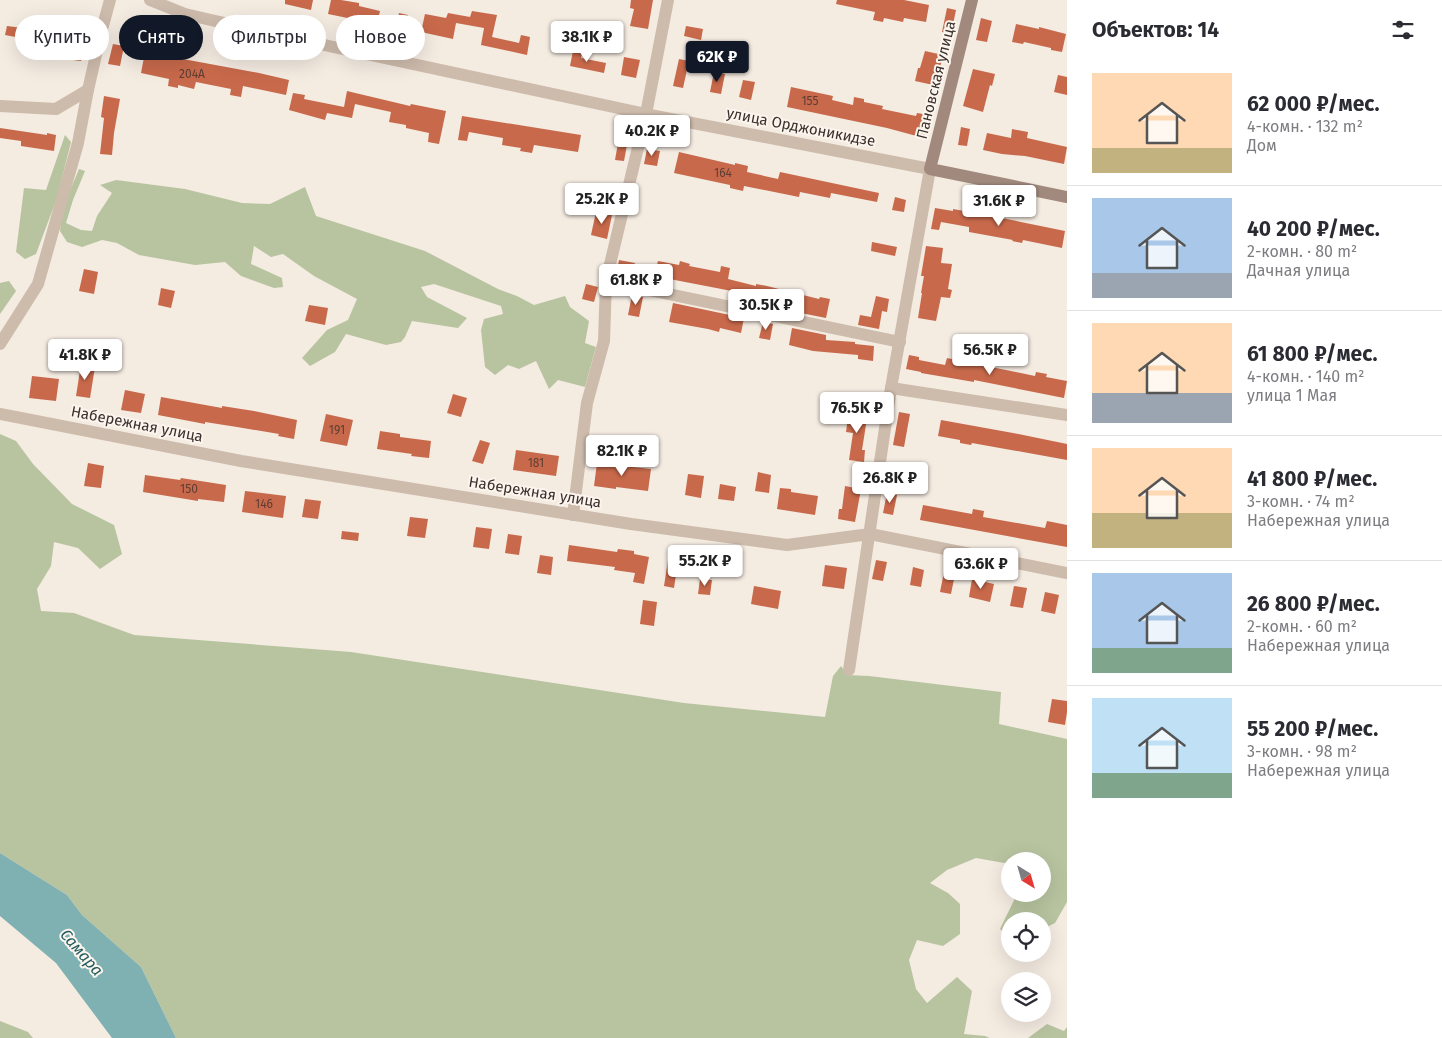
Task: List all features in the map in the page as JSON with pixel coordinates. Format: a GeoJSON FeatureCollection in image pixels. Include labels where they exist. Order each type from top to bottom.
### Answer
{"type":"FeatureCollection","features":[{"type":"Feature","properties":{"kind":"main road","name":"Пановская улица"},"geometry":{"type":"LineString","coordinates":[[930,169],[972,0]]}},
{"type":"Feature","properties":{"kind":"main road","name":"улица Орджоникидзе"},"geometry":{"type":"LineString","coordinates":[[930,169],[1067,197]]}},
{"type":"Feature","properties":{"kind":"street"},"geometry":{"type":"LineString","coordinates":[[0,344],[38,284],[78,143],[88,90],[110,0]]}},
{"type":"Feature","properties":{"kind":"street","name":"улица Орджоникидзе"},"geometry":{"type":"LineString","coordinates":[[150,0],[185,14],[646,114],[930,169]]}},
{"type":"Feature","properties":{"kind":"street"},"geometry":{"type":"LineString","coordinates":[[572,515],[587,402],[604,341],[606,281],[646,114],[668,0]]}},
{"type":"Feature","properties":{"kind":"street"},"geometry":{"type":"LineString","coordinates":[[0,106],[56,109],[88,90]]}},
{"type":"Feature","properties":{"kind":"street"},"geometry":{"type":"LineString","coordinates":[[849,670],[891,388],[930,169]]}},
{"type":"Feature","properties":{"kind":"street"},"geometry":{"type":"LineString","coordinates":[[606,281],[900,342]]}},
{"type":"Feature","properties":{"kind":"street"},"geometry":{"type":"LineString","coordinates":[[891,388],[1067,415]]}},
{"type":"Feature","properties":{"kind":"street","name":"Набережная улица"},"geometry":{"type":"LineString","coordinates":[[0,414],[241,461],[631,524],[787,545],[870,534],[1067,573]]}},
{"type":"Feature","properties":{"kind":"green space"},"geometry":{"type":"Polygon","coordinates":[[[65,135],[71,142],[57,198],[36,254],[25,259],[16,252],[24,188],[46,190],[65,135]]]}},
{"type":"Feature","properties":{"kind":"green space"},"geometry":{"type":"Polygon","coordinates":[[[79,169],[85,171],[66,223],[81,230],[92,231],[97,216],[112,193],[100,185],[116,180],[185,189],[242,203],[270,204],[305,187],[316,216],[425,251],[498,289],[534,305],[565,296],[570,307],[589,321],[585,343],[596,347],[585,387],[558,380],[549,389],[536,361],[519,369],[508,365],[495,375],[485,367],[481,330],[484,319],[503,314],[501,306],[434,284],[421,287],[427,297],[467,318],[458,328],[412,321],[401,342],[386,345],[346,334],[335,352],[310,366],[302,358],[327,330],[348,320],[357,299],[314,276],[283,254],[271,257],[254,246],[251,264],[282,278],[283,287],[274,288],[241,276],[225,262],[195,265],[139,255],[117,243],[102,240],[82,247],[67,242],[60,231],[62,210],[79,169]]]}},
{"type":"Feature","properties":{"kind":"green space"},"geometry":{"type":"Polygon","coordinates":[[[9,281],[16,291],[0,314],[0,283],[9,281]]]}},
{"type":"Feature","properties":{"kind":"green space"},"geometry":{"type":"Polygon","coordinates":[[[0,434],[16,441],[33,464],[72,504],[114,525],[122,554],[100,569],[78,548],[54,542],[51,566],[37,589],[41,611],[74,613],[134,635],[351,652],[684,703],[825,717],[833,676],[841,666],[847,675],[1001,692],[999,724],[1067,739],[1067,902],[1055,923],[1051,925],[1051,912],[1008,912],[1013,902],[1051,902],[1051,852],[1001,852],[1001,862],[976,858],[947,870],[930,883],[948,893],[960,904],[960,934],[943,946],[917,940],[909,960],[916,989],[927,1003],[957,977],[972,991],[964,1034],[990,1038],[176,1038],[141,967],[82,915],[67,895],[0,853],[0,434]]]}},
{"type":"Feature","properties":{"kind":"green space"},"geometry":{"type":"Polygon","coordinates":[[[0,1021],[28,1032],[33,1038],[0,1038],[0,1021]]]}},
{"type":"Feature","properties":{"kind":"green space"},"geometry":{"type":"Polygon","coordinates":[[[1047,1024],[1064,1031],[1067,1027],[1067,1038],[1028,1038],[1047,1024]]]}},
{"type":"Feature","properties":{"kind":"water","name":"Самара"},"geometry":{"type":"Polygon","coordinates":[[[0,853],[67,895],[82,915],[141,967],[176,1038],[112,1038],[56,963],[0,916],[0,853]]]}},
{"type":"Feature","properties":{"kind":"building"},"geometry":{"type":"Polygon","coordinates":[[[285,0],[313,0],[311,10],[285,4],[285,0]]]}},
{"type":"Feature","properties":{"kind":"building"},"geometry":{"type":"Polygon","coordinates":[[[331,0],[359,3],[359,6],[380,11],[379,15],[328,14],[331,0]]]}},
{"type":"Feature","properties":{"kind":"building"},"geometry":{"type":"Polygon","coordinates":[[[631,0],[653,0],[648,29],[630,26],[634,9],[630,8],[631,0]]]}},
{"type":"Feature","properties":{"kind":"building"},"geometry":{"type":"Polygon","coordinates":[[[837,0],[904,0],[929,5],[926,22],[904,18],[903,22],[884,18],[883,22],[873,20],[875,12],[836,4],[837,0]]]}},
{"type":"Feature","properties":{"kind":"building"},"geometry":{"type":"Polygon","coordinates":[[[947,8],[956,10],[951,34],[942,32],[947,8]]]}},
{"type":"Feature","properties":{"kind":"building"},"geometry":{"type":"Polygon","coordinates":[[[472,11],[497,15],[492,37],[519,43],[521,35],[530,37],[527,55],[481,45],[484,28],[456,23],[453,39],[425,33],[425,14],[446,18],[448,13],[470,17],[472,11]]]}},
{"type":"Feature","properties":{"kind":"building"},"geometry":{"type":"Polygon","coordinates":[[[981,18],[992,21],[987,42],[976,40],[981,18]]]}},
{"type":"Feature","properties":{"kind":"building"},"geometry":{"type":"Polygon","coordinates":[[[1016,24],[1039,29],[1039,27],[1066,34],[1062,52],[1024,42],[1023,44],[1012,42],[1016,24]]]}},
{"type":"Feature","properties":{"kind":"building"},"geometry":{"type":"Polygon","coordinates":[[[7,26],[15,27],[15,37],[5,35],[7,26]]]}},
{"type":"Feature","properties":{"kind":"building"},"geometry":{"type":"Polygon","coordinates":[[[686,26],[703,29],[701,40],[684,36],[686,26]]]}},
{"type":"Feature","properties":{"kind":"building"},"geometry":{"type":"Polygon","coordinates":[[[113,44],[119,45],[120,66],[108,64],[113,44]]]}},
{"type":"Feature","properties":{"kind":"building"},"geometry":{"type":"Polygon","coordinates":[[[573,51],[582,53],[581,58],[606,63],[604,73],[570,66],[573,51]]]}},
{"type":"Feature","properties":{"kind":"building"},"geometry":{"type":"Polygon","coordinates":[[[925,51],[943,55],[938,86],[915,81],[925,51]]]}},
{"type":"Feature","properties":{"kind":"building"},"geometry":{"type":"Polygon","coordinates":[[[624,57],[640,60],[636,78],[621,75],[624,57]]]}},
{"type":"Feature","properties":{"kind":"building"},"geometry":{"type":"Polygon","coordinates":[[[679,59],[689,61],[683,88],[673,86],[679,59]]]}},
{"type":"Feature","properties":{"kind":"building"},"geometry":{"type":"Polygon","coordinates":[[[143,60],[188,60],[289,80],[286,95],[243,86],[241,97],[230,95],[231,89],[196,82],[194,89],[178,85],[178,88],[168,86],[169,79],[141,73],[143,60]]]}},
{"type":"Feature","properties":{"kind":"building"},"geometry":{"type":"Polygon","coordinates":[[[973,69],[995,74],[983,112],[963,106],[973,69]]]}},
{"type":"Feature","properties":{"kind":"building"},"geometry":{"type":"Polygon","coordinates":[[[714,72],[725,74],[721,94],[710,92],[714,72]]]}},
{"type":"Feature","properties":{"kind":"building"},"geometry":{"type":"Polygon","coordinates":[[[1058,75],[1067,77],[1067,95],[1054,92],[1058,75]]]}},
{"type":"Feature","properties":{"kind":"building"},"geometry":{"type":"Polygon","coordinates":[[[743,80],[755,82],[751,100],[739,97],[743,80]]]}},
{"type":"Feature","properties":{"kind":"building"},"geometry":{"type":"Polygon","coordinates":[[[791,87],[833,96],[832,100],[853,105],[854,97],[864,99],[864,102],[883,106],[882,109],[916,116],[917,113],[929,115],[924,138],[887,128],[787,107],[791,87]]]}},
{"type":"Feature","properties":{"kind":"building"},"geometry":{"type":"Polygon","coordinates":[[[347,91],[410,106],[411,104],[446,111],[439,144],[428,142],[429,133],[406,128],[406,125],[389,122],[391,112],[355,104],[352,118],[327,113],[325,120],[289,110],[293,93],[305,95],[304,99],[344,107],[347,91]]]}},
{"type":"Feature","properties":{"kind":"building"},"geometry":{"type":"Polygon","coordinates":[[[104,96],[120,99],[112,155],[100,154],[104,118],[101,117],[104,96]]]}},
{"type":"Feature","properties":{"kind":"building"},"geometry":{"type":"Polygon","coordinates":[[[462,116],[581,135],[578,152],[534,145],[532,153],[520,151],[521,148],[502,145],[503,138],[469,132],[467,141],[458,140],[462,116]]]}},
{"type":"Feature","properties":{"kind":"building"},"geometry":{"type":"Polygon","coordinates":[[[961,127],[970,129],[967,146],[958,145],[961,127]]]}},
{"type":"Feature","properties":{"kind":"building"},"geometry":{"type":"Polygon","coordinates":[[[0,128],[56,135],[54,151],[21,146],[21,141],[0,138],[0,128]]]}},
{"type":"Feature","properties":{"kind":"building"},"geometry":{"type":"Polygon","coordinates":[[[1012,129],[1028,132],[1027,138],[1067,147],[1064,164],[983,150],[987,133],[1011,138],[1012,129]]]}},
{"type":"Feature","properties":{"kind":"building"},"geometry":{"type":"Polygon","coordinates":[[[618,143],[627,145],[624,161],[615,160],[618,143]]]}},
{"type":"Feature","properties":{"kind":"building"},"geometry":{"type":"Polygon","coordinates":[[[647,149],[660,151],[657,166],[644,164],[647,149]]]}},
{"type":"Feature","properties":{"kind":"building"},"geometry":{"type":"Polygon","coordinates":[[[679,152],[735,165],[735,163],[748,166],[747,172],[778,179],[780,172],[879,193],[877,202],[831,193],[830,198],[800,192],[799,197],[744,186],[743,191],[730,188],[730,185],[674,173],[679,152]]]}},
{"type":"Feature","properties":{"kind":"building"},"geometry":{"type":"Polygon","coordinates":[[[895,197],[906,200],[904,212],[892,210],[895,197]]]}},
{"type":"Feature","properties":{"kind":"building"},"geometry":{"type":"Polygon","coordinates":[[[935,208],[987,215],[1065,231],[1062,248],[1023,240],[1022,243],[969,232],[969,227],[941,222],[939,230],[931,229],[935,208]]]}},
{"type":"Feature","properties":{"kind":"building"},"geometry":{"type":"Polygon","coordinates":[[[596,212],[612,215],[607,239],[591,235],[596,212]]]}},
{"type":"Feature","properties":{"kind":"building"},"geometry":{"type":"Polygon","coordinates":[[[872,242],[897,247],[895,256],[871,251],[872,242]]]}},
{"type":"Feature","properties":{"kind":"building"},"geometry":{"type":"Polygon","coordinates":[[[926,246],[943,248],[941,263],[952,264],[948,289],[952,290],[950,298],[941,297],[936,321],[918,318],[924,276],[921,276],[926,246]]]}},
{"type":"Feature","properties":{"kind":"building"},"geometry":{"type":"Polygon","coordinates":[[[619,260],[635,263],[632,274],[617,271],[619,260]]]}},
{"type":"Feature","properties":{"kind":"building"},"geometry":{"type":"Polygon","coordinates":[[[658,261],[679,265],[680,261],[690,264],[689,266],[720,272],[721,266],[730,268],[728,279],[756,286],[756,284],[767,286],[819,299],[820,297],[830,299],[826,318],[735,300],[737,292],[654,276],[658,261]]]}},
{"type":"Feature","properties":{"kind":"building"},"geometry":{"type":"Polygon","coordinates":[[[84,269],[98,272],[94,294],[79,291],[84,269]]]}},
{"type":"Feature","properties":{"kind":"building"},"geometry":{"type":"Polygon","coordinates":[[[586,284],[598,287],[594,302],[582,299],[586,284]]]}},
{"type":"Feature","properties":{"kind":"building"},"geometry":{"type":"Polygon","coordinates":[[[161,288],[175,291],[171,308],[158,305],[161,288]]]}},
{"type":"Feature","properties":{"kind":"building"},"geometry":{"type":"Polygon","coordinates":[[[632,295],[643,297],[639,317],[628,315],[632,295]]]}},
{"type":"Feature","properties":{"kind":"building"},"geometry":{"type":"Polygon","coordinates":[[[876,296],[889,299],[887,312],[882,311],[879,329],[858,325],[860,315],[871,317],[876,296]]]}},
{"type":"Feature","properties":{"kind":"building"},"geometry":{"type":"Polygon","coordinates":[[[673,303],[744,318],[741,333],[720,328],[719,332],[669,322],[673,303]]]}},
{"type":"Feature","properties":{"kind":"building"},"geometry":{"type":"Polygon","coordinates":[[[309,305],[328,308],[325,325],[305,321],[309,305]]]}},
{"type":"Feature","properties":{"kind":"building"},"geometry":{"type":"Polygon","coordinates":[[[763,322],[773,324],[770,340],[759,338],[763,322]]]}},
{"type":"Feature","properties":{"kind":"building"},"geometry":{"type":"Polygon","coordinates":[[[792,328],[826,335],[826,340],[855,342],[855,344],[874,346],[873,361],[858,359],[858,355],[813,351],[789,345],[792,328]]]}},
{"type":"Feature","properties":{"kind":"building"},"geometry":{"type":"Polygon","coordinates":[[[909,355],[919,357],[919,360],[945,365],[947,358],[1035,376],[1036,372],[1047,374],[1046,377],[1067,381],[1064,398],[906,369],[909,355]]]}},
{"type":"Feature","properties":{"kind":"building"},"geometry":{"type":"Polygon","coordinates":[[[81,364],[95,367],[90,398],[76,396],[81,364]]]}},
{"type":"Feature","properties":{"kind":"building"},"geometry":{"type":"Polygon","coordinates":[[[32,376],[59,379],[56,401],[29,398],[32,376]]]}},
{"type":"Feature","properties":{"kind":"building"},"geometry":{"type":"Polygon","coordinates":[[[125,390],[145,394],[141,413],[121,410],[125,390]]]}},
{"type":"Feature","properties":{"kind":"building"},"geometry":{"type":"Polygon","coordinates":[[[453,394],[467,398],[461,417],[447,413],[453,394]]]}},
{"type":"Feature","properties":{"kind":"building"},"geometry":{"type":"Polygon","coordinates":[[[161,397],[222,408],[222,406],[254,411],[297,420],[294,439],[278,436],[279,434],[205,422],[205,424],[158,415],[161,397]]]}},
{"type":"Feature","properties":{"kind":"building"},"geometry":{"type":"Polygon","coordinates":[[[849,409],[868,412],[862,450],[865,450],[864,462],[849,460],[853,433],[846,432],[849,409]]]}},
{"type":"Feature","properties":{"kind":"building"},"geometry":{"type":"Polygon","coordinates":[[[899,412],[910,414],[904,447],[893,445],[899,412]]]}},
{"type":"Feature","properties":{"kind":"building"},"geometry":{"type":"Polygon","coordinates":[[[326,414],[353,420],[347,446],[320,441],[326,414]]]}},
{"type":"Feature","properties":{"kind":"building"},"geometry":{"type":"Polygon","coordinates":[[[941,420],[1067,444],[1067,460],[972,443],[971,445],[960,443],[960,440],[938,436],[941,420]]]}},
{"type":"Feature","properties":{"kind":"building"},"geometry":{"type":"Polygon","coordinates":[[[380,431],[400,434],[400,437],[431,441],[429,458],[377,449],[380,431]]]}},
{"type":"Feature","properties":{"kind":"building"},"geometry":{"type":"Polygon","coordinates":[[[480,440],[490,443],[483,464],[472,461],[480,440]]]}},
{"type":"Feature","properties":{"kind":"building"},"geometry":{"type":"Polygon","coordinates":[[[516,450],[559,456],[556,476],[513,470],[516,450]]]}},
{"type":"Feature","properties":{"kind":"building"},"geometry":{"type":"Polygon","coordinates":[[[88,463],[104,466],[101,488],[84,486],[88,463]]]}},
{"type":"Feature","properties":{"kind":"building"},"geometry":{"type":"Polygon","coordinates":[[[597,463],[651,469],[648,491],[594,486],[597,463]]]}},
{"type":"Feature","properties":{"kind":"building"},"geometry":{"type":"Polygon","coordinates":[[[758,472],[771,475],[769,493],[755,491],[758,472]]]}},
{"type":"Feature","properties":{"kind":"building"},"geometry":{"type":"Polygon","coordinates":[[[688,474],[704,476],[701,498],[685,495],[688,474]]]}},
{"type":"Feature","properties":{"kind":"building"},"geometry":{"type":"Polygon","coordinates":[[[145,475],[226,485],[224,502],[198,499],[198,501],[143,492],[145,475]]]}},
{"type":"Feature","properties":{"kind":"building"},"geometry":{"type":"Polygon","coordinates":[[[720,484],[736,487],[734,501],[718,499],[720,484]]]}},
{"type":"Feature","properties":{"kind":"building"},"geometry":{"type":"Polygon","coordinates":[[[845,486],[861,489],[855,522],[838,519],[839,509],[842,509],[845,486]]]}},
{"type":"Feature","properties":{"kind":"building"},"geometry":{"type":"Polygon","coordinates":[[[780,488],[791,489],[791,492],[818,496],[815,515],[777,509],[780,488]]]}},
{"type":"Feature","properties":{"kind":"building"},"geometry":{"type":"Polygon","coordinates":[[[245,491],[286,496],[283,518],[242,512],[245,491]]]}},
{"type":"Feature","properties":{"kind":"building"},"geometry":{"type":"Polygon","coordinates":[[[887,493],[897,495],[893,515],[883,513],[887,493]]]}},
{"type":"Feature","properties":{"kind":"building"},"geometry":{"type":"Polygon","coordinates":[[[305,499],[321,501],[318,519],[302,517],[305,499]]]}},
{"type":"Feature","properties":{"kind":"building"},"geometry":{"type":"Polygon","coordinates":[[[923,505],[972,514],[973,509],[984,511],[983,517],[1045,528],[1047,521],[1067,525],[1067,547],[920,520],[923,505]]]}},
{"type":"Feature","properties":{"kind":"building"},"geometry":{"type":"Polygon","coordinates":[[[410,517],[428,519],[425,538],[407,536],[410,517]]]}},
{"type":"Feature","properties":{"kind":"building"},"geometry":{"type":"Polygon","coordinates":[[[476,527],[492,529],[489,549],[473,547],[476,527]]]}},
{"type":"Feature","properties":{"kind":"building"},"geometry":{"type":"Polygon","coordinates":[[[342,531],[359,533],[358,541],[341,539],[342,531]]]}},
{"type":"Feature","properties":{"kind":"building"},"geometry":{"type":"Polygon","coordinates":[[[508,534],[522,536],[519,555],[505,553],[508,534]]]}},
{"type":"Feature","properties":{"kind":"building"},"geometry":{"type":"Polygon","coordinates":[[[569,545],[617,552],[618,549],[634,551],[634,554],[649,557],[644,584],[633,582],[635,573],[614,570],[615,567],[567,561],[569,545]]]}},
{"type":"Feature","properties":{"kind":"building"},"geometry":{"type":"Polygon","coordinates":[[[540,555],[553,557],[551,575],[537,573],[540,555]]]}},
{"type":"Feature","properties":{"kind":"building"},"geometry":{"type":"Polygon","coordinates":[[[668,560],[678,561],[674,588],[664,586],[668,560]]]}},
{"type":"Feature","properties":{"kind":"building"},"geometry":{"type":"Polygon","coordinates":[[[876,560],[887,562],[883,581],[872,579],[876,560]]]}},
{"type":"Feature","properties":{"kind":"building"},"geometry":{"type":"Polygon","coordinates":[[[825,565],[847,568],[844,589],[822,586],[825,565]]]}},
{"type":"Feature","properties":{"kind":"building"},"geometry":{"type":"Polygon","coordinates":[[[913,567],[924,570],[921,587],[910,585],[913,567]]]}},
{"type":"Feature","properties":{"kind":"building"},"geometry":{"type":"Polygon","coordinates":[[[944,572],[955,574],[951,594],[940,592],[944,572]]]}},
{"type":"Feature","properties":{"kind":"building"},"geometry":{"type":"Polygon","coordinates":[[[700,579],[712,580],[710,595],[698,594],[700,579]]]}},
{"type":"Feature","properties":{"kind":"building"},"geometry":{"type":"Polygon","coordinates":[[[972,579],[994,584],[990,602],[969,597],[972,579]]]}},
{"type":"Feature","properties":{"kind":"building"},"geometry":{"type":"Polygon","coordinates":[[[754,586],[781,591],[778,609],[751,604],[754,586]]]}},
{"type":"Feature","properties":{"kind":"building"},"geometry":{"type":"Polygon","coordinates":[[[1014,586],[1027,588],[1023,608],[1010,606],[1014,586]]]}},
{"type":"Feature","properties":{"kind":"building"},"geometry":{"type":"Polygon","coordinates":[[[1045,592],[1059,595],[1055,614],[1041,611],[1045,592]]]}},
{"type":"Feature","properties":{"kind":"building"},"geometry":{"type":"Polygon","coordinates":[[[643,600],[657,602],[654,626],[640,624],[643,600]]]}},
{"type":"Feature","properties":{"kind":"building"},"geometry":{"type":"Polygon","coordinates":[[[1052,699],[1067,701],[1065,725],[1048,722],[1052,699]]]}}]}
